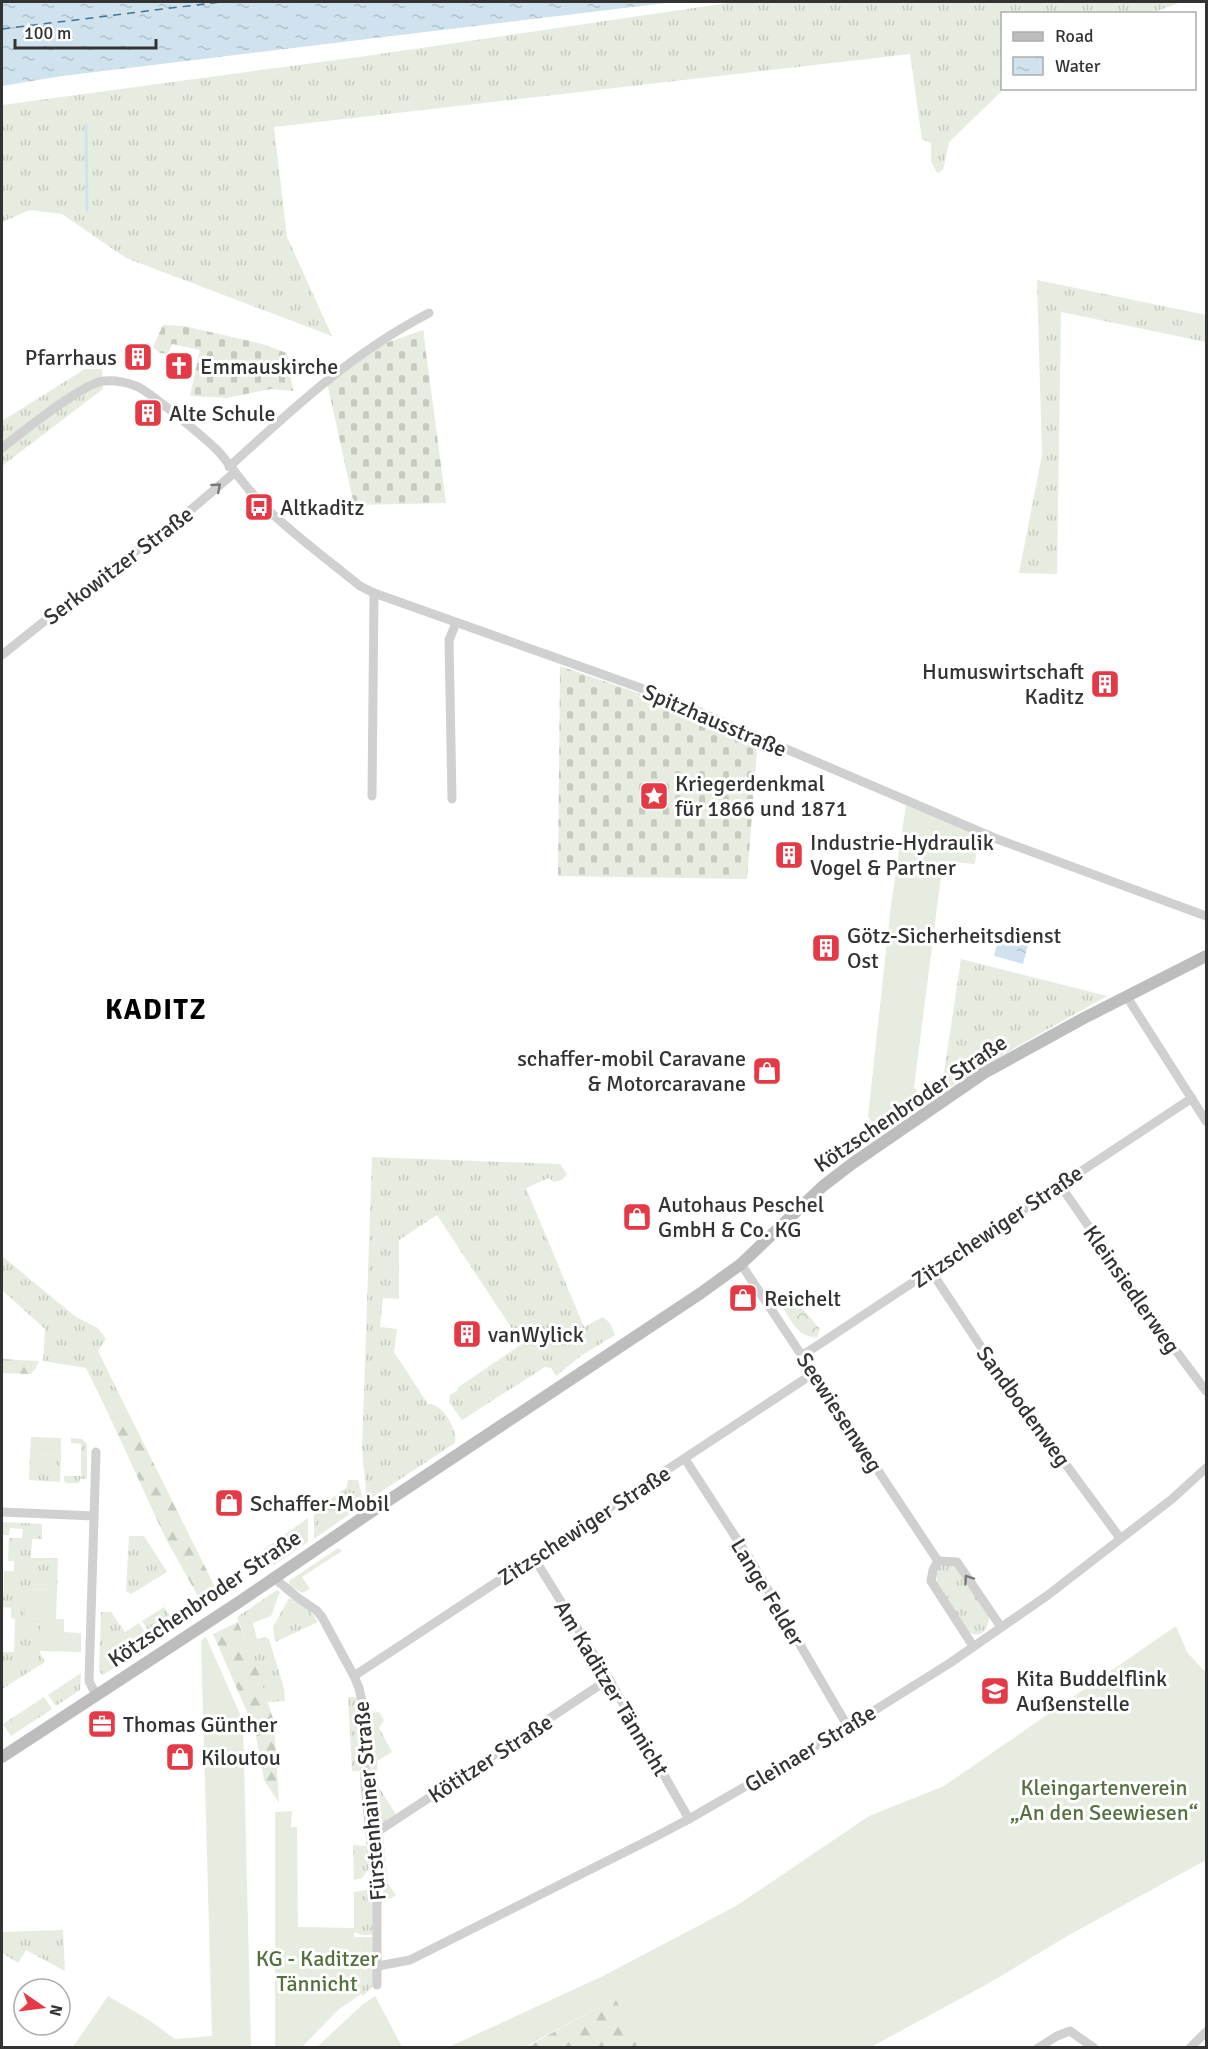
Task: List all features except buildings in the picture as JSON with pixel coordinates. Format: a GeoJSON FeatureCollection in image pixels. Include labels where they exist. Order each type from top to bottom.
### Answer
{"type":"FeatureCollection","features":[{"type":"Feature","properties":{"kind":"street","name":"Serkowitzer Straße"},"geometry":{"type":"LineString","coordinates":[[2,655],[193,508],[302,401],[344,365],[404,326],[429,313]]}},
{"type":"Feature","properties":{"kind":"street"},"geometry":{"type":"LineString","coordinates":[[2,448],[83,390],[102,381],[120,382],[138,386],[166,408],[216,449],[232,470]]}},
{"type":"Feature","properties":{"kind":"street","name":"Spitzhausstraße"},"geometry":{"type":"LineString","coordinates":[[232,470],[263,505],[280,520],[360,585],[374,593],[655,693],[762,741],[1000,841],[1206,916]]}},
{"type":"Feature","properties":{"kind":"street"},"geometry":{"type":"LineString","coordinates":[[372,796],[374,593]]}},
{"type":"Feature","properties":{"kind":"street"},"geometry":{"type":"LineString","coordinates":[[452,799],[449,640],[456,623]]}},
{"type":"Feature","properties":{"kind":"street","name":"Kötzschenbroder Straße"},"geometry":{"type":"LineString","coordinates":[[2,1756],[239,1602],[273,1577],[701,1293],[741,1264],[823,1186],[984,1073],[1084,1018],[1206,956]]}},
{"type":"Feature","properties":{"kind":"street"},"geometry":{"type":"LineString","coordinates":[[1127,997],[1206,1121]]}},
{"type":"Feature","properties":{"kind":"street","name":"Zitzschewiger Straße"},"geometry":{"type":"LineString","coordinates":[[803,1354],[1192,1098]]}},
{"type":"Feature","properties":{"kind":"street","name":"Kleinsiedlerweg"},"geometry":{"type":"LineString","coordinates":[[1060,1185],[1159,1328],[1206,1391]]}},
{"type":"Feature","properties":{"kind":"street","name":"Seewiesenweg"},"geometry":{"type":"LineString","coordinates":[[741,1264],[803,1354],[938,1561]]}},
{"type":"Feature","properties":{"kind":"street","name":"Sandbodenweg"},"geometry":{"type":"LineString","coordinates":[[931,1271],[998,1371],[1120,1538]]}},
{"type":"Feature","properties":{"kind":"street","name":"Zitzschewiger Straße"},"geometry":{"type":"LineString","coordinates":[[354,1676],[814,1373]]}},
{"type":"Feature","properties":{"kind":"street"},"geometry":{"type":"LineString","coordinates":[[96,1452],[89,1681],[96,1695]]}},
{"type":"Feature","properties":{"kind":"street","name":"Lange Felder"},"geometry":{"type":"LineString","coordinates":[[685,1459],[753,1564],[848,1727]]}},
{"type":"Feature","properties":{"kind":"street","name":"Gleinaer Straße"},"geometry":{"type":"LineString","coordinates":[[378,1966],[410,1960],[689,1819],[848,1727],[1048,1595],[1172,1499],[1206,1468]]}},
{"type":"Feature","properties":{"kind":"street"},"geometry":{"type":"LineString","coordinates":[[2,1512],[94,1516]]}},
{"type":"Feature","properties":{"kind":"street","name":"Am Kaditzer Tännicht"},"geometry":{"type":"LineString","coordinates":[[534,1558],[609,1679],[689,1819]]}},
{"type":"Feature","properties":{"kind":"street"},"geometry":{"type":"LineString","coordinates":[[973,1646],[932,1581],[933,1570],[938,1561],[957,1562],[1001,1627]]}},
{"type":"Feature","properties":{"kind":"street","name":"Fürstenhainer Straße"},"geometry":{"type":"LineString","coordinates":[[273,1577],[322,1617],[359,1688],[364,1711],[365,1785],[378,1900],[377,1985]]}},
{"type":"Feature","properties":{"kind":"street","name":"Kötitzer Straße"},"geometry":{"type":"LineString","coordinates":[[371,1836],[609,1679]]}},
{"type":"Feature","properties":{"kind":"street"},"geometry":{"type":"LineString","coordinates":[[1038,2048],[1070,2031],[1094,2048]]}},
{"type":"Feature","properties":{"kind":"street"},"geometry":{"type":"LineString","coordinates":[[1190,2048],[1206,2032]]}},
{"type":"Feature","properties":{"kind":"green space"},"geometry":{"type":"Polygon","coordinates":[[[735,2],[1181,2],[1155,12],[1001,12],[1001,90],[1003,90],[949,142],[943,170],[937,173],[931,161],[931,142],[922,140],[910,54],[274,127],[287,237],[332,336],[126,258],[62,214],[30,210],[2,222],[2,105],[359,57],[735,2]]]}},
{"type":"Feature","properties":{"kind":"green space"},"geometry":{"type":"Polygon","coordinates":[[[1037,280],[1206,315],[1206,342],[1061,312],[1057,574],[1019,573],[1042,455],[1037,280]]]}},
{"type":"Feature","properties":{"kind":"green space"},"geometry":{"type":"Polygon","coordinates":[[[163,325],[184,326],[262,344],[287,353],[293,391],[271,389],[227,398],[190,396],[200,350],[172,344],[168,354],[160,353],[153,347],[163,325]]]}},
{"type":"Feature","properties":{"kind":"green space"},"geometry":{"type":"Polygon","coordinates":[[[423,330],[446,503],[354,505],[327,382],[386,343],[423,330]]]}},
{"type":"Feature","properties":{"kind":"green space"},"geometry":{"type":"Polygon","coordinates":[[[85,369],[102,369],[103,389],[2,466],[2,421],[85,369]]]}},
{"type":"Feature","properties":{"kind":"green space"},"geometry":{"type":"Polygon","coordinates":[[[560,666],[653,698],[754,742],[757,750],[747,879],[558,876],[560,666]]]}},
{"type":"Feature","properties":{"kind":"green space"},"geometry":{"type":"Polygon","coordinates":[[[906,805],[970,831],[977,846],[975,864],[943,861],[914,1087],[925,1103],[878,1135],[868,1116],[891,905],[906,805]]]}},
{"type":"Feature","properties":{"kind":"green space"},"geometry":{"type":"Polygon","coordinates":[[[961,959],[1107,996],[941,1093],[961,959]]]}},
{"type":"Feature","properties":{"kind":"green space"},"geometry":{"type":"Polygon","coordinates":[[[372,1157],[560,1164],[567,1174],[562,1180],[554,1182],[549,1178],[526,1188],[584,1327],[603,1317],[610,1323],[615,1335],[582,1355],[556,1376],[551,1368],[545,1367],[462,1420],[449,1402],[450,1395],[522,1344],[437,1215],[399,1240],[399,1299],[383,1298],[380,1327],[397,1329],[394,1352],[428,1404],[439,1407],[448,1418],[454,1431],[455,1443],[367,1501],[362,1450],[372,1157]]]}},
{"type":"Feature","properties":{"kind":"green space"},"geometry":{"type":"Polygon","coordinates":[[[2,1256],[76,1317],[98,1328],[106,1339],[98,1351],[127,1410],[108,1413],[86,1368],[43,1361],[45,1329],[2,1290],[2,1256]]]}},
{"type":"Feature","properties":{"kind":"green space"},"geometry":{"type":"Polygon","coordinates":[[[794,1299],[820,1329],[817,1338],[800,1331],[783,1308],[786,1301],[794,1299]]]}},
{"type":"Feature","properties":{"kind":"green space"},"geometry":{"type":"Polygon","coordinates":[[[2,1359],[39,1361],[31,1374],[2,1373],[2,1359]]]}},
{"type":"Feature","properties":{"kind":"green space"},"geometry":{"type":"Polygon","coordinates":[[[127,1410],[215,1587],[199,1598],[166,1539],[108,1413],[127,1410]]]}},
{"type":"Feature","properties":{"kind":"green space"},"geometry":{"type":"Polygon","coordinates":[[[31,1437],[61,1438],[61,1455],[30,1454],[31,1437]]]}},
{"type":"Feature","properties":{"kind":"green space"},"geometry":{"type":"Polygon","coordinates":[[[71,1438],[82,1439],[87,1444],[87,1479],[80,1479],[79,1483],[64,1481],[64,1476],[81,1476],[81,1444],[71,1443],[71,1438]]]}},
{"type":"Feature","properties":{"kind":"green space"},"geometry":{"type":"Polygon","coordinates":[[[30,1454],[61,1455],[60,1482],[29,1480],[30,1454]]]}},
{"type":"Feature","properties":{"kind":"green space"},"geometry":{"type":"Polygon","coordinates":[[[348,1480],[358,1480],[364,1504],[314,1539],[314,1511],[347,1487],[348,1480]]]}},
{"type":"Feature","properties":{"kind":"green space"},"geometry":{"type":"Polygon","coordinates":[[[308,1518],[308,1542],[274,1565],[263,1550],[308,1518]]]}},
{"type":"Feature","properties":{"kind":"green space"},"geometry":{"type":"Polygon","coordinates":[[[2,1522],[42,1524],[42,1539],[32,1539],[31,1558],[58,1558],[57,1590],[26,1589],[25,1618],[40,1619],[40,1653],[45,1662],[2,1689],[2,1652],[14,1652],[15,1619],[11,1618],[11,1608],[3,1607],[4,1571],[14,1571],[14,1561],[8,1561],[9,1538],[22,1538],[23,1529],[10,1528],[9,1535],[2,1535],[2,1522]]]}},
{"type":"Feature","properties":{"kind":"green space"},"geometry":{"type":"Polygon","coordinates":[[[129,1536],[144,1536],[167,1572],[131,1594],[126,1591],[129,1536]]]}},
{"type":"Feature","properties":{"kind":"green space"},"geometry":{"type":"Polygon","coordinates":[[[338,1548],[342,1551],[302,1577],[310,1589],[302,1593],[289,1585],[289,1581],[338,1548]]]}},
{"type":"Feature","properties":{"kind":"green space"},"geometry":{"type":"Polygon","coordinates":[[[941,1564],[952,1565],[960,1569],[989,1617],[986,1629],[981,1634],[968,1632],[937,1585],[936,1572],[941,1564]]]}},
{"type":"Feature","properties":{"kind":"green space"},"geometry":{"type":"Polygon","coordinates":[[[25,1589],[57,1590],[56,1619],[64,1619],[64,1632],[81,1633],[81,1652],[40,1651],[40,1619],[25,1618],[25,1589]]]}},
{"type":"Feature","properties":{"kind":"green space"},"geometry":{"type":"Polygon","coordinates":[[[277,1590],[280,1592],[271,1616],[253,1623],[257,1639],[265,1637],[269,1639],[284,1688],[285,1701],[268,1702],[237,1617],[277,1590]]]}},
{"type":"Feature","properties":{"kind":"green space"},"geometry":{"type":"Polygon","coordinates":[[[289,1598],[310,1611],[318,1622],[275,1642],[273,1627],[289,1598]]]}},
{"type":"Feature","properties":{"kind":"green space"},"geometry":{"type":"Polygon","coordinates":[[[164,1607],[176,1626],[155,1641],[142,1621],[164,1607]]]}},
{"type":"Feature","properties":{"kind":"green space"},"geometry":{"type":"Polygon","coordinates":[[[101,1612],[111,1612],[125,1632],[139,1623],[152,1643],[103,1675],[99,1672],[101,1612]]]}},
{"type":"Feature","properties":{"kind":"green space"},"geometry":{"type":"Polygon","coordinates":[[[238,1622],[257,1668],[274,1722],[279,1803],[264,1780],[255,1730],[213,1634],[238,1622]]]}},
{"type":"Feature","properties":{"kind":"green space","name":"Kleingartenverein „An den Seewiesen“"},"geometry":{"type":"Polygon","coordinates":[[[1176,1626],[1187,1652],[1206,1673],[1206,1860],[871,2047],[643,2047],[615,1998],[525,2047],[449,2047],[603,1976],[736,1906],[869,1816],[944,1786],[1176,1626]]]}},
{"type":"Feature","properties":{"kind":"green space"},"geometry":{"type":"Polygon","coordinates":[[[206,1637],[243,1721],[251,2047],[73,2047],[108,1996],[149,2020],[175,2039],[212,2036],[201,1641],[206,1637]]]}},
{"type":"Feature","properties":{"kind":"green space"},"geometry":{"type":"Polygon","coordinates":[[[81,1673],[80,1690],[56,1706],[48,1695],[81,1673]]]}},
{"type":"Feature","properties":{"kind":"green space"},"geometry":{"type":"Polygon","coordinates":[[[44,1697],[52,1709],[11,1736],[3,1724],[44,1697]]]}},
{"type":"Feature","properties":{"kind":"green space"},"geometry":{"type":"Polygon","coordinates":[[[348,1697],[356,1697],[359,1712],[360,1771],[352,1771],[348,1697]]]}},
{"type":"Feature","properties":{"kind":"green space"},"geometry":{"type":"Polygon","coordinates":[[[379,1712],[384,1720],[379,1728],[392,1752],[377,1761],[378,1786],[397,1816],[385,1824],[382,1822],[369,1783],[368,1747],[374,1746],[374,1734],[368,1734],[367,1718],[369,1714],[379,1712]]]}},
{"type":"Feature","properties":{"kind":"green space","name":"KG - Kaditzer Tännicht"},"geometry":{"type":"Polygon","coordinates":[[[292,1811],[291,1827],[297,1827],[298,1927],[354,1928],[354,1937],[360,1937],[361,1994],[338,2010],[302,2047],[275,2047],[275,1812],[292,1811]]]}},
{"type":"Feature","properties":{"kind":"green space"},"geometry":{"type":"Polygon","coordinates":[[[383,1834],[388,1884],[396,1895],[385,1902],[376,1838],[383,1834]]]}},
{"type":"Feature","properties":{"kind":"green space"},"geometry":{"type":"Polygon","coordinates":[[[353,1845],[368,1846],[370,1867],[362,1878],[354,1880],[353,1845]]]}},
{"type":"Feature","properties":{"kind":"green space"},"geometry":{"type":"Polygon","coordinates":[[[367,1890],[374,1894],[374,1935],[354,1932],[354,1892],[367,1890]]]}},
{"type":"Feature","properties":{"kind":"green space"},"geometry":{"type":"Polygon","coordinates":[[[63,1930],[65,1971],[26,1950],[18,1963],[2,1953],[2,1932],[63,1930]]]}},
{"type":"Feature","properties":{"kind":"green space"},"geometry":{"type":"Polygon","coordinates":[[[360,1937],[373,1937],[373,1986],[363,1996],[361,1994],[360,1937]]]}},
{"type":"Feature","properties":{"kind":"green space"},"geometry":{"type":"Polygon","coordinates":[[[375,1996],[402,2047],[317,2047],[362,2005],[375,1996]]]}},
{"type":"Feature","properties":{"kind":"green space"},"geometry":{"type":"Polygon","coordinates":[[[615,1998],[643,2047],[525,2048],[615,1998]]]}},
{"type":"Feature","properties":{"kind":"water"},"geometry":{"type":"Polygon","coordinates":[[[2,2],[674,2],[62,76],[2,86],[2,2]]]}},
{"type":"Feature","properties":{"kind":"water"},"geometry":{"type":"Polygon","coordinates":[[[1000,933],[1029,941],[1023,964],[994,956],[1000,933]]]}},
{"type":"Feature","properties":{"kind":"waterway"},"geometry":{"type":"LineString","coordinates":[[86,125],[87,210]]}},
{"type":"Feature","properties":{"kind":"ferry route"},"geometry":{"type":"LineString","coordinates":[[2,29],[220,2]]}},
{"type":"Feature","properties":{"kind":"place","name":"Pfarrhaus"},"geometry":{"type":"Point","coordinates":[138,357]}},
{"type":"Feature","properties":{"kind":"place","name":"Emmauskirche"},"geometry":{"type":"Point","coordinates":[179,366]}},
{"type":"Feature","properties":{"kind":"place","name":"Alte Schule"},"geometry":{"type":"Point","coordinates":[148,413]}},
{"type":"Feature","properties":{"kind":"place","name":"Altkaditz"},"geometry":{"type":"Point","coordinates":[259,507]}},
{"type":"Feature","properties":{"kind":"place","name":"Humuswirtschaft Kaditz"},"geometry":{"type":"Point","coordinates":[1105,684]}},
{"type":"Feature","properties":{"kind":"place","name":"Kriegerdenkmal für 1866 und 1871"},"geometry":{"type":"Point","coordinates":[654,796]}},
{"type":"Feature","properties":{"kind":"place","name":"Industrie-Hydraulik Vogel & Partner"},"geometry":{"type":"Point","coordinates":[789,855]}},
{"type":"Feature","properties":{"kind":"place","name":"Götz-Sicherheitsdienst Ost"},"geometry":{"type":"Point","coordinates":[826,948]}},
{"type":"Feature","properties":{"kind":"place","name":"schaffer-mobil Caravane & Motorcaravane"},"geometry":{"type":"Point","coordinates":[767,1071]}},
{"type":"Feature","properties":{"kind":"place","name":"Autohaus Peschel GmbH & Co. KG"},"geometry":{"type":"Point","coordinates":[637,1217]}},
{"type":"Feature","properties":{"kind":"place","name":"Reichelt"},"geometry":{"type":"Point","coordinates":[743,1298]}},
{"type":"Feature","properties":{"kind":"place","name":"vanWylick"},"geometry":{"type":"Point","coordinates":[467,1334]}},
{"type":"Feature","properties":{"kind":"place","name":"Schaffer-Mobil"},"geometry":{"type":"Point","coordinates":[229,1503]}},
{"type":"Feature","properties":{"kind":"place","name":"Kita Buddelflink Außenstelle"},"geometry":{"type":"Point","coordinates":[995,1691]}},
{"type":"Feature","properties":{"kind":"place","name":"Thomas Günther"},"geometry":{"type":"Point","coordinates":[102,1724]}},
{"type":"Feature","properties":{"kind":"place","name":"Kiloutou"},"geometry":{"type":"Point","coordinates":[180,1757]}},
{"type":"Feature","properties":{"kind":"district","name":"KADITZ"},"geometry":{"type":"Point","coordinates":[156,1009]}}]}
